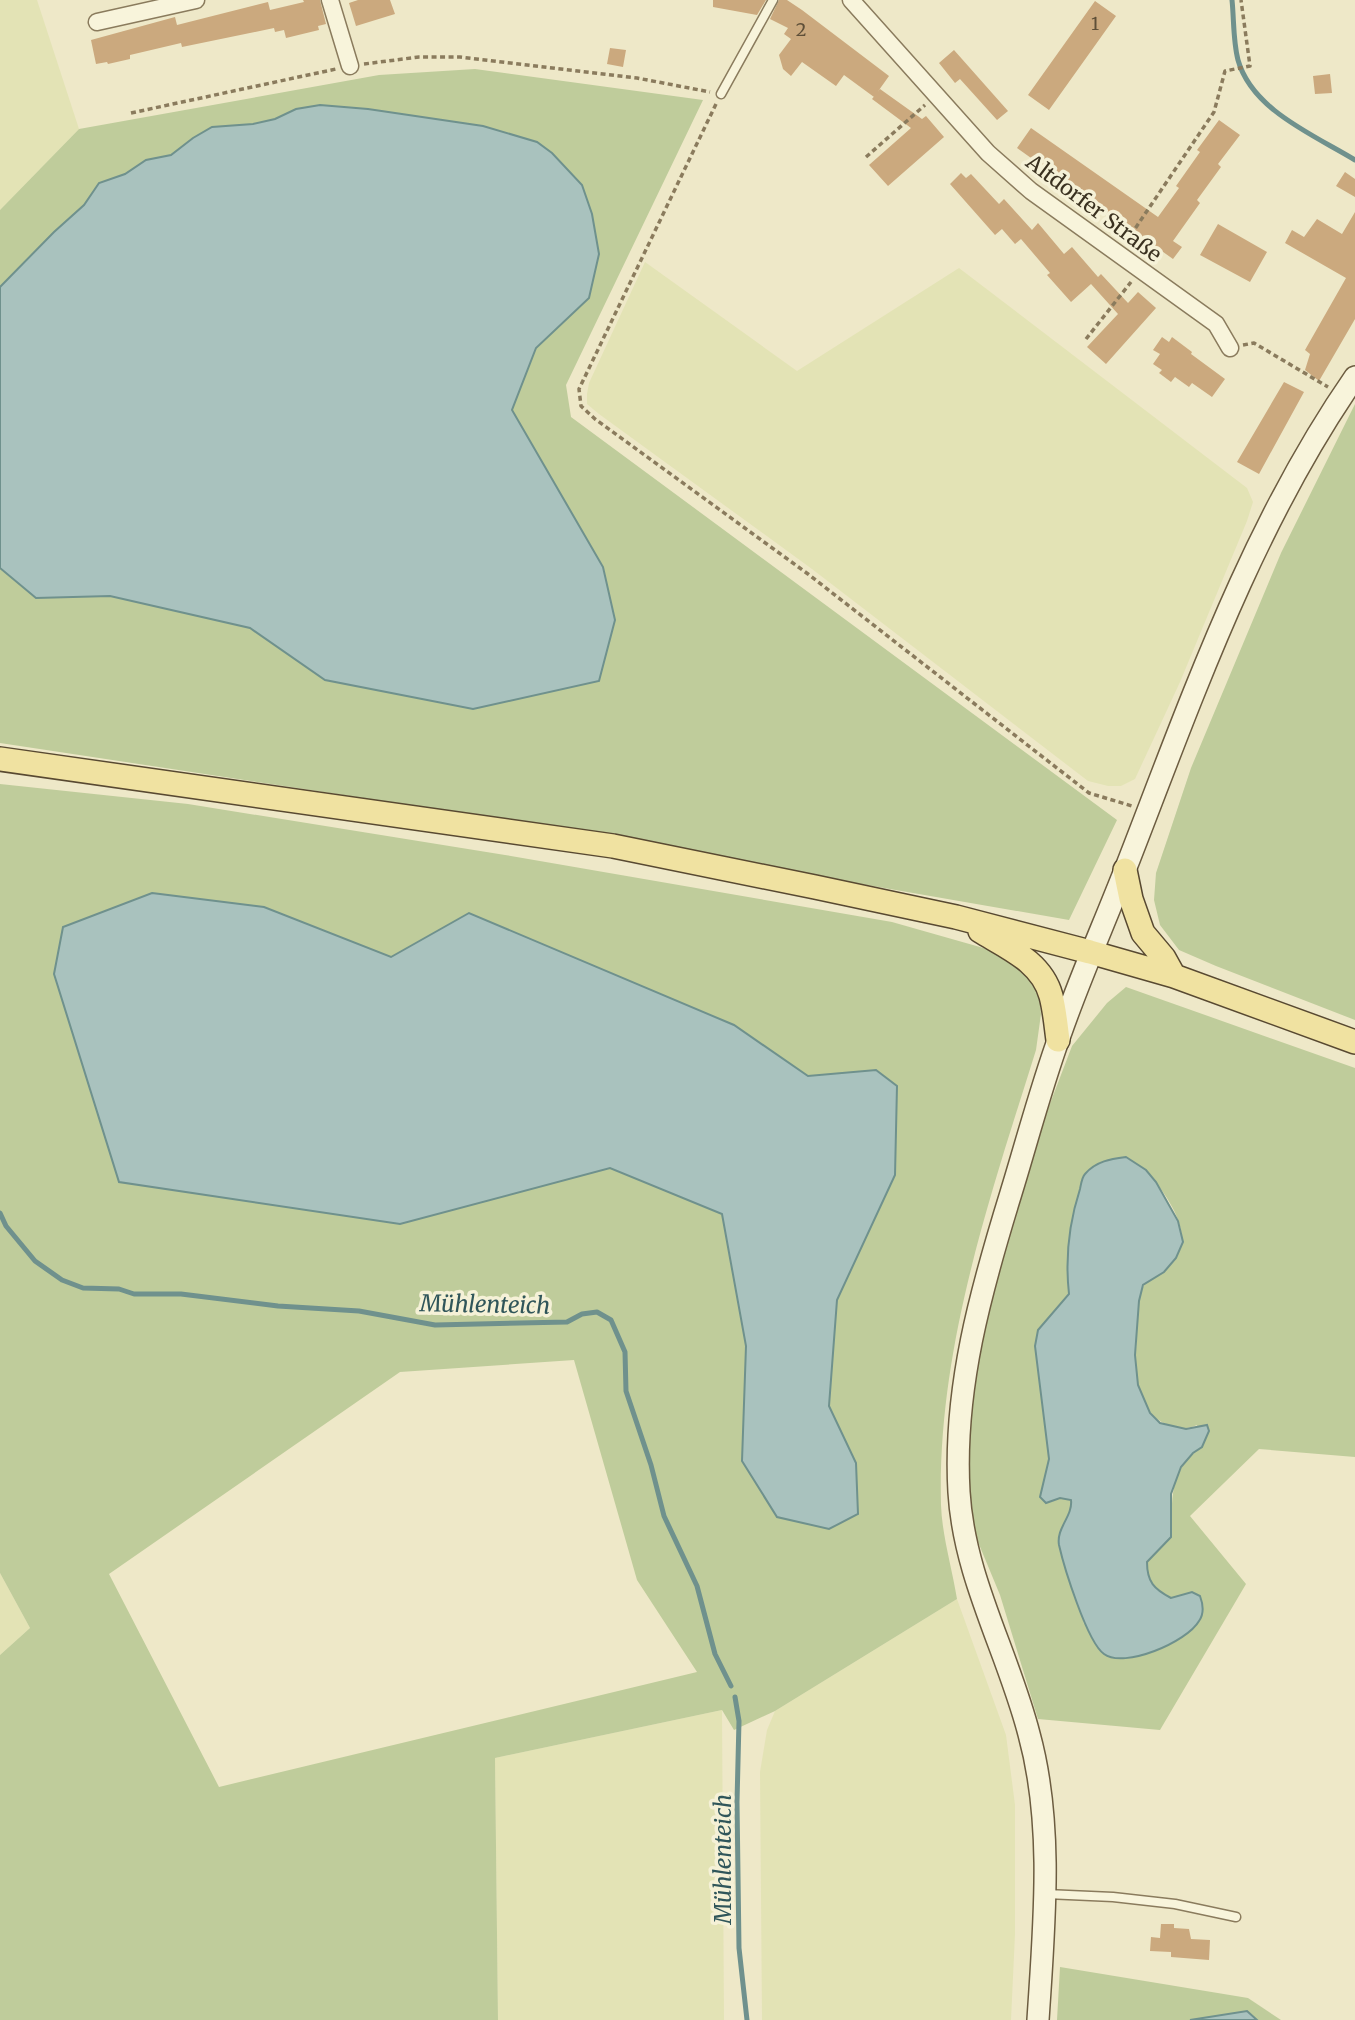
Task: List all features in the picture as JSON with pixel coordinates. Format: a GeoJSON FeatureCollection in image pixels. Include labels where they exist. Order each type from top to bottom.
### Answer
{"type":"FeatureCollection","features":[{"type":"Feature","properties":{"kind":"main road"},"geometry":{"type":"LineString","coordinates":[[1038,2020],[1043,1828],[1038,1773],[1012,1675],[980,1596],[963,1535],[959,1491],[959,1421],[970,1342],[988,1268],[1058,1040],[1090,952],[1250,561],[1272,515],[1349,385]]}},
{"type":"Feature","properties":{"kind":"main road"},"geometry":{"type":"LineString","coordinates":[[0,759],[613,846],[956,917],[1174,976],[1355,1042]]}},
{"type":"Feature","properties":{"kind":"main road"},"geometry":{"type":"LineString","coordinates":[[1125,870],[1131,899],[1143,933],[1164,958],[1174,976]]}},
{"type":"Feature","properties":{"kind":"main road"},"geometry":{"type":"LineString","coordinates":[[956,917],[1028,960],[1044,978],[1051,996],[1058,1040]]}},
{"type":"Feature","properties":{"kind":"street"},"geometry":{"type":"LineString","coordinates":[[97,22],[153,4],[196,0]]}},
{"type":"Feature","properties":{"kind":"street"},"geometry":{"type":"LineString","coordinates":[[330,0],[350,66]]}},
{"type":"Feature","properties":{"kind":"street","name":"Altdorfer Straße"},"geometry":{"type":"LineString","coordinates":[[852,0],[988,153],[1031,191],[1216,324],[1230,348]]}},
{"type":"Feature","properties":{"kind":"lane"},"geometry":{"type":"LineString","coordinates":[[721,94],[773,0]]}},
{"type":"Feature","properties":{"kind":"lane"},"geometry":{"type":"LineString","coordinates":[[1043,1894],[1114,1897],[1175,1904],[1236,1917]]}},
{"type":"Feature","properties":{"kind":"path"},"geometry":{"type":"LineString","coordinates":[[1119,253],[1214,112],[1225,71],[1250,66],[1241,0]]}},
{"type":"Feature","properties":{"kind":"path"},"geometry":{"type":"LineString","coordinates":[[131,113],[350,66],[419,57],[460,57],[637,78],[721,94],[579,389],[581,406],[595,419],[808,574],[1089,793],[1148,811]]}},
{"type":"Feature","properties":{"kind":"path"},"geometry":{"type":"LineString","coordinates":[[866,157],[937,95]]}},
{"type":"Feature","properties":{"kind":"path"},"geometry":{"type":"LineString","coordinates":[[1086,339],[1141,269]]}},
{"type":"Feature","properties":{"kind":"path"},"geometry":{"type":"LineString","coordinates":[[1230,348],[1254,342],[1349,385]]}},
{"type":"Feature","properties":{"kind":"green space"},"geometry":{"type":"Polygon","coordinates":[[[0,0],[37,0],[79,129],[0,210],[0,0]]]}},
{"type":"Feature","properties":{"kind":"green space"},"geometry":{"type":"Polygon","coordinates":[[[475,69],[703,100],[566,385],[571,417],[1117,820],[1069,920],[370,799],[0,743],[0,568],[37,598],[110,596],[250,628],[325,680],[603,567],[511,410],[536,348],[589,298],[368,109],[320,105],[296,109],[275,119],[253,124],[213,127],[171,155],[146,160],[125,174],[99,183],[84,205],[0,287],[0,210],[79,129],[379,75],[475,69]]]}},
{"type":"Feature","properties":{"kind":"green space"},"geometry":{"type":"Polygon","coordinates":[[[645,262],[797,371],[959,268],[1247,488],[1253,502],[1247,521],[1180,682],[1135,779],[1121,786],[1088,781],[812,569],[587,404],[589,383],[645,262]]]}},
{"type":"Feature","properties":{"kind":"green space"},"geometry":{"type":"Polygon","coordinates":[[[1355,404],[1355,1020],[1179,950],[1160,925],[1154,900],[1156,873],[1191,768],[1281,553],[1355,404]]]}},
{"type":"Feature","properties":{"kind":"green space"},"geometry":{"type":"Polygon","coordinates":[[[0,784],[188,804],[505,855],[892,922],[994,951],[1031,975],[1039,993],[1041,1014],[1036,1050],[1001,1161],[970,1274],[948,1389],[942,1447],[941,1505],[957,1599],[775,1711],[734,1730],[722,1710],[495,1758],[498,2020],[0,2020],[0,1655],[30,1628],[0,1573],[0,784]],[[264,907],[400,1224],[610,1168],[722,1214],[746,1346],[742,1461],[856,1463],[829,1406],[837,1300],[895,1175],[897,1086],[876,1070],[808,1076],[734,1025],[469,913],[391,957],[264,907]],[[574,1360],[400,1372],[109,1574],[219,1787],[697,1672],[637,1580],[574,1360]]]}},
{"type":"Feature","properties":{"kind":"green space"},"geometry":{"type":"Polygon","coordinates":[[[1126,987],[1355,1068],[1355,1457],[1259,1449],[1190,1516],[1246,1584],[1160,1730],[1038,1719],[1000,1595],[971,1525],[967,1469],[971,1380],[986,1304],[1035,1143],[1072,1046],[1107,1003],[1126,987]],[[1146,1170],[1067,1274],[1069,1294],[1038,1330],[1035,1346],[1049,1459],[1040,1497],[1046,1503],[1060,1498],[1071,1499],[1072,1509],[1064,1522],[1084,1624],[1192,1592],[1171,1598],[1153,1584],[1147,1569],[1147,1562],[1171,1537],[1172,1499],[1177,1476],[1191,1456],[1202,1447],[1197,1425],[1182,1428],[1159,1420],[1149,1411],[1139,1386],[1136,1357],[1139,1297],[1145,1285],[1173,1262],[1182,1240],[1175,1212],[1146,1170]]]}},
{"type":"Feature","properties":{"kind":"green space"},"geometry":{"type":"Polygon","coordinates":[[[0,1573],[30,1628],[0,1655],[0,1573]]]}},
{"type":"Feature","properties":{"kind":"green space"},"geometry":{"type":"Polygon","coordinates":[[[957,1599],[1006,1735],[1015,1805],[1015,1934],[1011,2020],[762,2020],[760,1772],[767,1730],[775,1711],[957,1599]]]}},
{"type":"Feature","properties":{"kind":"green space"},"geometry":{"type":"Polygon","coordinates":[[[722,1710],[724,2020],[498,2020],[495,1758],[722,1710]]]}},
{"type":"Feature","properties":{"kind":"green space"},"geometry":{"type":"Polygon","coordinates":[[[1060,1967],[1248,1998],[1281,2020],[1257,2020],[1246,2011],[1190,2020],[1057,2020],[1060,1967]]]}},
{"type":"Feature","properties":{"kind":"water"},"geometry":{"type":"Polygon","coordinates":[[[320,105],[368,109],[483,126],[537,142],[552,153],[582,185],[592,214],[599,254],[589,298],[536,348],[512,410],[603,567],[615,620],[599,681],[473,709],[325,680],[250,628],[110,596],[36,598],[0,568],[0,287],[84,205],[99,183],[125,174],[146,160],[171,155],[212,127],[253,124],[275,119],[296,109],[320,105]]]}},
{"type":"Feature","properties":{"kind":"water"},"geometry":{"type":"Polygon","coordinates":[[[152,893],[264,907],[391,957],[469,913],[734,1025],[808,1076],[876,1070],[897,1086],[895,1175],[837,1300],[829,1406],[856,1463],[858,1514],[829,1529],[777,1517],[742,1461],[746,1346],[722,1214],[610,1168],[400,1224],[119,1182],[54,974],[63,927],[152,893]]]}},
{"type":"Feature","properties":{"kind":"water"},"geometry":{"type":"Polygon","coordinates":[[[1126,1157],[1146,1170],[1156,1182],[1178,1221],[1183,1242],[1176,1258],[1164,1272],[1143,1285],[1139,1301],[1135,1355],[1138,1385],[1150,1413],[1160,1423],[1186,1429],[1207,1425],[1209,1431],[1202,1447],[1181,1467],[1171,1494],[1171,1537],[1147,1562],[1150,1580],[1165,1595],[1171,1598],[1192,1592],[1200,1596],[1201,1618],[1192,1629],[1169,1645],[1140,1656],[1113,1658],[1097,1647],[1090,1635],[1059,1545],[1071,1500],[1060,1498],[1046,1503],[1040,1497],[1049,1459],[1035,1346],[1038,1330],[1069,1294],[1069,1241],[1083,1177],[1099,1163],[1126,1157]]]}},
{"type":"Feature","properties":{"kind":"water"},"geometry":{"type":"Polygon","coordinates":[[[1247,2011],[1257,2020],[1190,2020],[1247,2011]]]}},
{"type":"Feature","properties":{"kind":"building"},"geometry":{"type":"Polygon","coordinates":[[[303,0],[320,0],[326,24],[318,26],[319,30],[286,38],[284,30],[275,32],[274,28],[182,47],[181,43],[130,55],[130,59],[96,64],[91,40],[175,17],[177,25],[268,2],[270,10],[304,2],[303,0]]]}},
{"type":"Feature","properties":{"kind":"building"},"geometry":{"type":"Polygon","coordinates":[[[358,0],[390,0],[395,14],[356,26],[349,3],[358,0]]]}},
{"type":"Feature","properties":{"kind":"building"},"geometry":{"type":"Polygon","coordinates":[[[713,0],[766,0],[757,15],[713,7],[713,0]]]}},
{"type":"Feature","properties":{"kind":"building"},"geometry":{"type":"Polygon","coordinates":[[[779,0],[787,0],[802,10],[889,76],[874,97],[844,75],[836,86],[802,62],[791,76],[783,69],[779,55],[791,39],[784,34],[788,28],[770,19],[779,0]]]}},
{"type":"Feature","properties":{"kind":"building"},"geometry":{"type":"Polygon","coordinates":[[[1095,1],[1116,16],[1049,110],[1028,95],[1095,1]]]}},
{"type":"Feature","properties":{"kind":"building"},"geometry":{"type":"Polygon","coordinates":[[[610,48],[626,50],[623,67],[607,64],[610,48]]]}},
{"type":"Feature","properties":{"kind":"building"},"geometry":{"type":"Polygon","coordinates":[[[954,50],[1008,111],[997,120],[960,79],[955,83],[939,63],[954,50]]]}},
{"type":"Feature","properties":{"kind":"building"},"geometry":{"type":"Polygon","coordinates":[[[1330,74],[1332,93],[1315,94],[1313,76],[1330,74]]]}},
{"type":"Feature","properties":{"kind":"building"},"geometry":{"type":"Polygon","coordinates":[[[880,89],[922,119],[926,116],[944,137],[888,186],[869,165],[911,128],[872,99],[880,89]]]}},
{"type":"Feature","properties":{"kind":"building"},"geometry":{"type":"Polygon","coordinates":[[[1219,120],[1240,135],[1218,164],[1221,167],[1197,200],[1200,203],[1173,241],[1182,247],[1173,259],[1017,148],[1031,128],[1158,217],[1200,152],[1197,150],[1219,120]]]}},
{"type":"Feature","properties":{"kind":"building"},"geometry":{"type":"Polygon","coordinates":[[[1345,172],[1355,179],[1355,197],[1336,186],[1345,172]]]}},
{"type":"Feature","properties":{"kind":"building"},"geometry":{"type":"Polygon","coordinates":[[[961,173],[966,178],[971,174],[999,204],[1004,199],[1032,230],[1038,223],[1064,254],[1072,247],[1098,277],[1101,274],[1128,303],[1138,292],[1156,308],[1106,364],[1087,347],[1118,314],[1091,284],[1071,302],[1021,239],[1015,244],[1002,229],[995,235],[950,184],[961,173]]]}},
{"type":"Feature","properties":{"kind":"building"},"geometry":{"type":"Polygon","coordinates":[[[1355,212],[1355,319],[1319,381],[1305,370],[1310,354],[1305,350],[1346,278],[1285,243],[1292,230],[1304,237],[1317,219],[1342,234],[1355,212]]]}},
{"type":"Feature","properties":{"kind":"building"},"geometry":{"type":"Polygon","coordinates":[[[1218,224],[1267,252],[1250,282],[1200,255],[1218,224]]]}},
{"type":"Feature","properties":{"kind":"building"},"geometry":{"type":"Polygon","coordinates":[[[1162,337],[1169,342],[1172,337],[1225,379],[1212,397],[1192,383],[1189,387],[1175,377],[1171,382],[1159,373],[1162,370],[1153,364],[1160,354],[1153,350],[1162,337]]]}},
{"type":"Feature","properties":{"kind":"building"},"geometry":{"type":"Polygon","coordinates":[[[1284,382],[1304,392],[1259,474],[1237,462],[1284,382]]]}},
{"type":"Feature","properties":{"kind":"building"},"geometry":{"type":"Polygon","coordinates":[[[1161,1924],[1174,1924],[1174,1928],[1189,1929],[1191,1939],[1210,1940],[1209,1960],[1171,1957],[1171,1952],[1150,1951],[1151,1937],[1160,1938],[1161,1924]]]}},
{"type":"Feature","properties":{"kind":"waterway"},"geometry":{"type":"LineString","coordinates":[[1232,0],[1238,60],[1245,78],[1256,93],[1286,119],[1355,160]]}},
{"type":"Feature","properties":{"kind":"waterway","name":"Mühlenteich"},"geometry":{"type":"LineString","coordinates":[[0,1213],[6,1226],[35,1261],[62,1280],[83,1288],[119,1289],[134,1294],[181,1294],[278,1306],[359,1311],[435,1325],[567,1322],[582,1314],[597,1312],[611,1320],[625,1352],[626,1391],[651,1465],[664,1516],[697,1586],[715,1654],[731,1686]]}},
{"type":"Feature","properties":{"kind":"waterway","name":"Mühlenteich"},"geometry":{"type":"LineString","coordinates":[[735,1697],[739,1721],[739,1948],[747,2020]]}}]}
